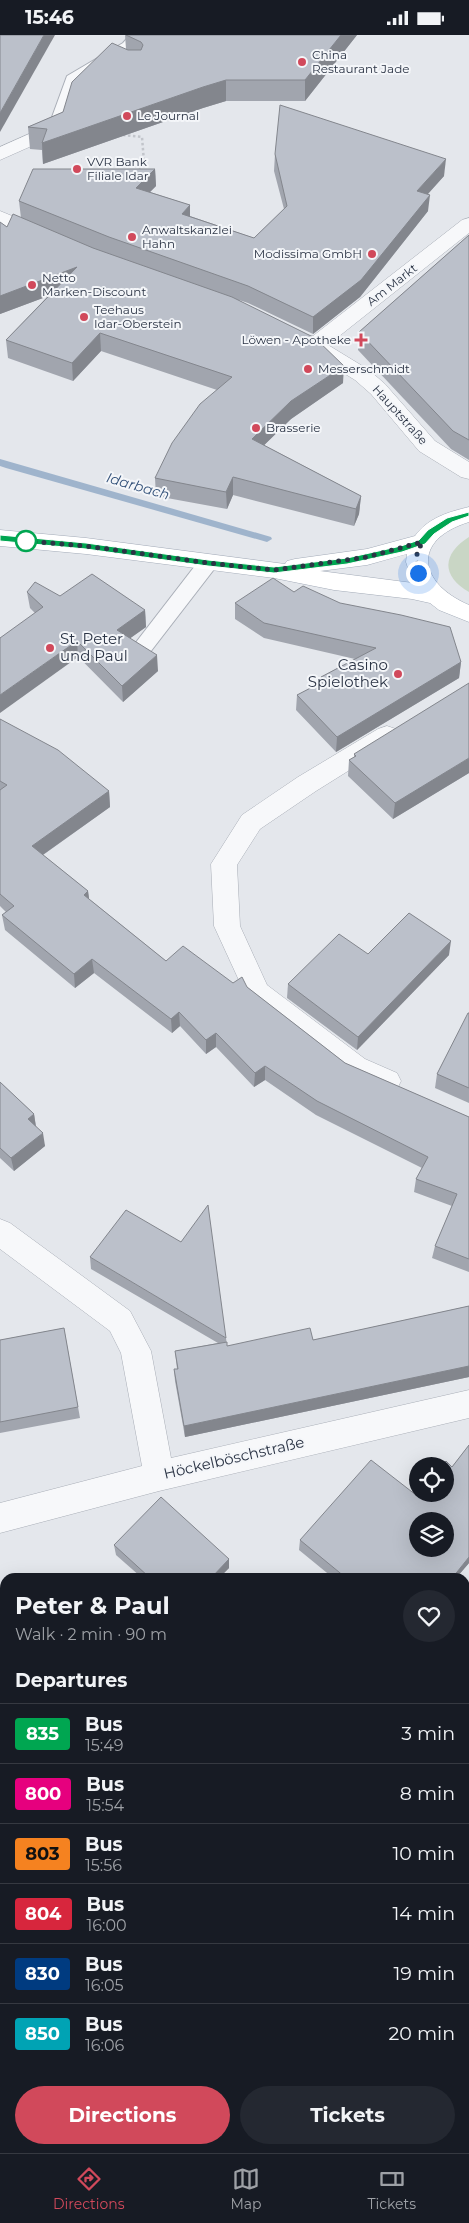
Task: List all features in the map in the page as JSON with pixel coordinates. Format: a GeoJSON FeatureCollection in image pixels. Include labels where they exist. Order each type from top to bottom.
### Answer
{"type":"FeatureCollection","features":[{"type":"Feature","properties":{"kind":"main road"},"geometry":{"type":"LineString","coordinates":[[469,514],[443,523],[431,532],[422,542],[417,554],[418,573],[424,585],[434,596],[447,605],[469,614]]}},
{"type":"Feature","properties":{"kind":"main road"},"geometry":{"type":"LineString","coordinates":[[0,538],[86,546],[274,570],[334,582],[412,591],[434,596]]}},
{"type":"Feature","properties":{"kind":"main road"},"geometry":{"type":"LineString","coordinates":[[274,570],[367,557],[422,542]]}},
{"type":"Feature","properties":{"kind":"street"},"geometry":{"type":"LineString","coordinates":[[0,153],[56,128]]}},
{"type":"Feature","properties":{"kind":"street"},"geometry":{"type":"LineString","coordinates":[[0,217],[58,241]]}},
{"type":"Feature","properties":{"kind":"street","name":"Am Markt"},"geometry":{"type":"LineString","coordinates":[[314,345],[469,224]]}},
{"type":"Feature","properties":{"kind":"street","name":"Hauptstraße"},"geometry":{"type":"LineString","coordinates":[[290,333],[314,345],[362,375],[378,389],[427,446],[469,473]]}},
{"type":"Feature","properties":{"kind":"street"},"geometry":{"type":"LineString","coordinates":[[404,724],[307,784],[250,823],[224,864],[227,926],[258,992],[355,1067],[407,1091]]}},
{"type":"Feature","properties":{"kind":"street"},"geometry":{"type":"LineString","coordinates":[[0,1232],[120,1321],[136,1351],[158,1476]]}},
{"type":"Feature","properties":{"kind":"street","name":"Höckelböschstraße"},"geometry":{"type":"LineString","coordinates":[[0,1518],[158,1476],[469,1404]]}},
{"type":"Feature","properties":{"kind":"lane"},"geometry":{"type":"LineString","coordinates":[[56,128],[72,79],[128,46],[138,35]]}},
{"type":"Feature","properties":{"kind":"lane"},"geometry":{"type":"LineString","coordinates":[[111,56],[127,63]]}},
{"type":"Feature","properties":{"kind":"lane"},"geometry":{"type":"LineString","coordinates":[[144,645],[208,563]]}},
{"type":"Feature","properties":{"kind":"path"},"geometry":{"type":"LineString","coordinates":[[123,135],[142,137],[144,162],[133,175]]}},
{"type":"Feature","properties":{"kind":"green space"},"geometry":{"type":"Polygon","coordinates":[[[469,537],[469,592],[453,579],[448,565],[454,551],[469,537]]]}},
{"type":"Feature","properties":{"kind":"building"},"geometry":{"type":"Polygon","coordinates":[[[0,35],[44,35],[0,113],[0,35]]]}},
{"type":"Feature","properties":{"kind":"building"},"geometry":{"type":"Polygon","coordinates":[[[126,35],[341,35],[305,80],[226,80],[42,143],[47,129],[28,127],[63,112],[72,82],[112,43],[128,50],[141,50],[143,45],[141,42],[126,35]]]}},
{"type":"Feature","properties":{"kind":"building"},"geometry":{"type":"Polygon","coordinates":[[[280,105],[446,159],[417,191],[430,195],[361,280],[313,317],[248,286],[109,237],[19,201],[33,169],[155,169],[136,188],[190,205],[182,214],[254,238],[287,206],[275,154],[280,105]]]}},
{"type":"Feature","properties":{"kind":"building"},"geometry":{"type":"Polygon","coordinates":[[[13,214],[93,248],[232,297],[315,338],[344,366],[291,401],[252,439],[361,496],[356,509],[233,477],[226,492],[155,478],[172,443],[200,404],[232,377],[100,333],[72,363],[6,340],[77,267],[0,296],[0,222],[7,227],[13,214]]]}},
{"type":"Feature","properties":{"kind":"building"},"geometry":{"type":"Polygon","coordinates":[[[469,235],[469,440],[453,431],[359,332],[469,235]]]}},
{"type":"Feature","properties":{"kind":"building"},"geometry":{"type":"Polygon","coordinates":[[[92,574],[145,610],[117,630],[157,655],[122,686],[77,641],[0,695],[0,638],[43,607],[27,592],[35,582],[60,596],[92,574]]]}},
{"type":"Feature","properties":{"kind":"building"},"geometry":{"type":"Polygon","coordinates":[[[273,578],[294,592],[303,586],[340,603],[450,627],[461,662],[337,737],[297,695],[324,681],[321,677],[376,648],[264,623],[235,603],[273,578]]]}},
{"type":"Feature","properties":{"kind":"building"},"geometry":{"type":"Polygon","coordinates":[[[469,683],[469,758],[395,803],[349,760],[356,756],[354,754],[469,683]]]}},
{"type":"Feature","properties":{"kind":"building"},"geometry":{"type":"Polygon","coordinates":[[[0,719],[58,750],[109,791],[32,846],[88,891],[84,895],[166,961],[183,946],[233,983],[242,977],[247,987],[345,1063],[469,1117],[469,1259],[435,1246],[457,1194],[416,1179],[428,1157],[317,1101],[265,1066],[255,1073],[216,1033],[206,1040],[179,1012],[171,1019],[92,959],[74,974],[2,915],[14,906],[0,894],[0,790],[7,785],[0,781],[0,719]]]}},
{"type":"Feature","properties":{"kind":"building"},"geometry":{"type":"Polygon","coordinates":[[[409,913],[451,941],[358,1037],[288,984],[339,934],[368,954],[409,913]]]}},
{"type":"Feature","properties":{"kind":"building"},"geometry":{"type":"Polygon","coordinates":[[[469,1013],[469,1088],[437,1074],[469,1013]]]}},
{"type":"Feature","properties":{"kind":"building"},"geometry":{"type":"Polygon","coordinates":[[[0,1082],[34,1114],[28,1119],[43,1133],[11,1158],[0,1148],[0,1082]]]}},
{"type":"Feature","properties":{"kind":"building"},"geometry":{"type":"Polygon","coordinates":[[[208,1205],[226,1338],[90,1257],[126,1210],[181,1242],[208,1205]]]}},
{"type":"Feature","properties":{"kind":"building"},"geometry":{"type":"Polygon","coordinates":[[[469,1306],[469,1366],[184,1426],[174,1369],[178,1369],[175,1351],[227,1342],[227,1346],[310,1328],[313,1340],[469,1306]]]}},
{"type":"Feature","properties":{"kind":"building"},"geometry":{"type":"Polygon","coordinates":[[[64,1328],[78,1407],[0,1422],[0,1340],[64,1328]]]}},
{"type":"Feature","properties":{"kind":"building"},"geometry":{"type":"Polygon","coordinates":[[[469,1445],[469,1557],[456,1573],[340,1573],[300,1540],[371,1460],[409,1490],[409,1502],[454,1502],[454,1464],[469,1445]]]}},
{"type":"Feature","properties":{"kind":"building"},"geometry":{"type":"Polygon","coordinates":[[[161,1497],[229,1559],[216,1573],[145,1573],[114,1545],[161,1497]]]}},
{"type":"Feature","properties":{"kind":"waterway","name":"Idarbach"},"geometry":{"type":"LineString","coordinates":[[0,462],[267,539]]}},
{"type":"Feature","properties":{"kind":"bus line","name":"835"},"geometry":{"type":"LineString","coordinates":[[0,538],[86,546],[274,570],[347,561],[402,549],[422,542],[436,527],[457,517],[469,514]]}},
{"type":"Feature","properties":{"kind":"place","name":"China Restaurant Jade"},"geometry":{"type":"Point","coordinates":[302,62]}},
{"type":"Feature","properties":{"kind":"place","name":"Le Journal"},"geometry":{"type":"Point","coordinates":[127,116]}},
{"type":"Feature","properties":{"kind":"place","name":"VVR Bank Filiale Idar"},"geometry":{"type":"Point","coordinates":[77,169]}},
{"type":"Feature","properties":{"kind":"place","name":"Anwaltskanzlei Hahn"},"geometry":{"type":"Point","coordinates":[132,237]}},
{"type":"Feature","properties":{"kind":"place","name":"Modissima GmbH"},"geometry":{"type":"Point","coordinates":[372,254]}},
{"type":"Feature","properties":{"kind":"place","name":"Netto Marken-Discount"},"geometry":{"type":"Point","coordinates":[32,285]}},
{"type":"Feature","properties":{"kind":"place","name":"Teehaus Idar-Oberstein"},"geometry":{"type":"Point","coordinates":[84,317]}},
{"type":"Feature","properties":{"kind":"place","name":"Löwen - Apotheke"},"geometry":{"type":"Point","coordinates":[361,340]}},
{"type":"Feature","properties":{"kind":"place","name":"Messerschmidt"},"geometry":{"type":"Point","coordinates":[308,369]}},
{"type":"Feature","properties":{"kind":"place","name":"Brasserie"},"geometry":{"type":"Point","coordinates":[256,428]}},
{"type":"Feature","properties":{"kind":"place","name":"St. Peter und Paul"},"geometry":{"type":"Point","coordinates":[50,648]}},
{"type":"Feature","properties":{"kind":"place","name":"Casino Spielothek"},"geometry":{"type":"Point","coordinates":[398,674]}},
{"type":"Feature","properties":{"kind":"route"},"geometry":{"type":"LineString","coordinates":[[26,541],[86,546],[274,570],[347,561],[402,549],[422,542],[417,554],[418,573]]}}]}
